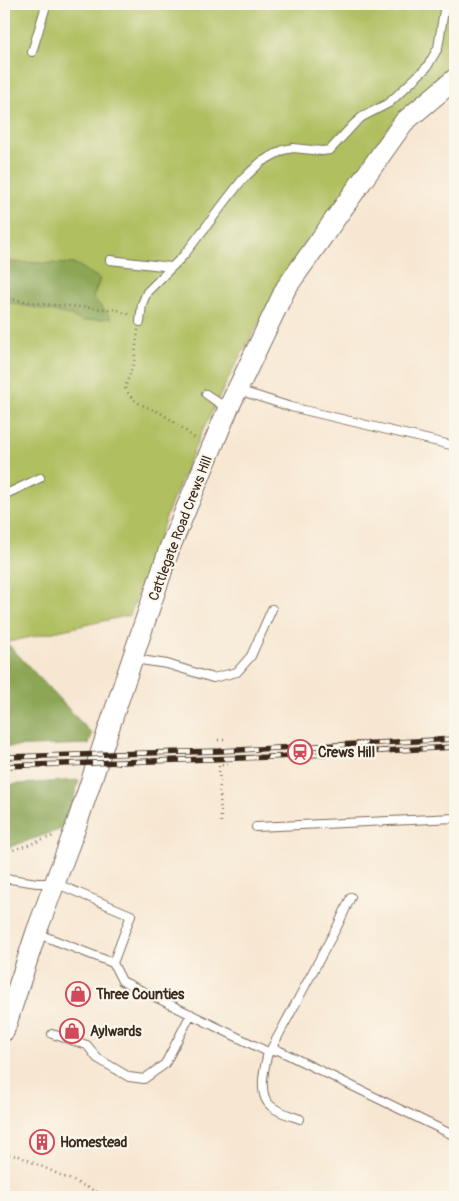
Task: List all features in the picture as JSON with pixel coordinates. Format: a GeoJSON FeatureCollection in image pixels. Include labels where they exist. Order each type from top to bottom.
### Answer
{"type":"FeatureCollection","features":[{"type":"Feature","properties":{"kind":"street","name":"Cattlegate Road Crews Hill"},"geometry":{"type":"LineString","coordinates":[[4,1031],[36,933],[75,829],[170,547],[228,409],[286,288],[404,122],[455,79]]}},
{"type":"Feature","properties":{"kind":"lane"},"geometry":{"type":"LineString","coordinates":[[32,52],[45,4]]}},
{"type":"Feature","properties":{"kind":"lane"},"geometry":{"type":"LineString","coordinates":[[140,322],[142,304],[147,292],[184,255],[242,180],[261,162],[282,150],[293,148],[330,150],[362,117],[390,103],[427,67],[438,48],[445,4]]}},
{"type":"Feature","properties":{"kind":"lane"},"geometry":{"type":"LineString","coordinates":[[110,260],[171,267]]}},
{"type":"Feature","properties":{"kind":"lane"},"geometry":{"type":"LineString","coordinates":[[238,390],[291,407],[455,446]]}},
{"type":"Feature","properties":{"kind":"lane"},"geometry":{"type":"LineString","coordinates":[[206,394],[228,409]]}},
{"type":"Feature","properties":{"kind":"lane"},"geometry":{"type":"LineString","coordinates":[[4,495],[40,478]]}},
{"type":"Feature","properties":{"kind":"lane"},"geometry":{"type":"LineString","coordinates":[[132,659],[168,664],[213,678],[238,672],[251,656],[272,609]]}},
{"type":"Feature","properties":{"kind":"lane"},"geometry":{"type":"LineString","coordinates":[[256,827],[455,818]]}},
{"type":"Feature","properties":{"kind":"lane"},"geometry":{"type":"LineString","coordinates":[[4,878],[37,883],[55,883],[131,915],[113,963]]}},
{"type":"Feature","properties":{"kind":"lane"},"geometry":{"type":"LineString","coordinates":[[300,1119],[277,1110],[268,1103],[264,1094],[263,1082],[269,1052],[338,925],[351,897]]}},
{"type":"Feature","properties":{"kind":"lane"},"geometry":{"type":"LineString","coordinates":[[36,933],[113,963],[122,981],[269,1052],[278,1050],[455,1136]]}},
{"type":"Feature","properties":{"kind":"lane"},"geometry":{"type":"LineString","coordinates":[[52,1034],[87,1045],[97,1058],[113,1068],[129,1077],[144,1079],[165,1064],[191,1014]]}},
{"type":"Feature","properties":{"kind":"path"},"geometry":{"type":"LineString","coordinates":[[4,298],[43,304],[118,310],[129,314],[140,322],[136,338],[134,362],[125,388],[132,400],[163,414],[210,449]]}},
{"type":"Feature","properties":{"kind":"path"},"geometry":{"type":"LineString","coordinates":[[218,740],[227,740]]}},
{"type":"Feature","properties":{"kind":"path"},"geometry":{"type":"LineString","coordinates":[[221,822],[219,765],[228,765]]}},
{"type":"Feature","properties":{"kind":"path"},"geometry":{"type":"LineString","coordinates":[[4,853],[75,829]]}},
{"type":"Feature","properties":{"kind":"path"},"geometry":{"type":"LineString","coordinates":[[4,1154],[20,1156],[108,1197]]}},
{"type":"Feature","properties":{"kind":"green space"},"geometry":{"type":"Polygon","coordinates":[[[4,4],[455,4],[455,62],[396,118],[281,286],[236,363],[200,436],[169,509],[130,615],[4,643],[4,4]]]}},
{"type":"Feature","properties":{"kind":"green space"},"geometry":{"type":"Polygon","coordinates":[[[4,262],[76,264],[100,279],[93,298],[112,318],[82,321],[69,315],[4,302],[4,262]]]}},
{"type":"Feature","properties":{"kind":"green space"},"geometry":{"type":"Polygon","coordinates":[[[4,643],[7,643],[92,734],[89,744],[4,747],[4,643]]]}},
{"type":"Feature","properties":{"kind":"green space"},"geometry":{"type":"Polygon","coordinates":[[[79,780],[65,828],[4,849],[4,785],[79,780]]]}},
{"type":"Feature","properties":{"kind":"railway"},"geometry":{"type":"LineString","coordinates":[[4,757],[220,751],[455,739]]}},
{"type":"Feature","properties":{"kind":"railway"},"geometry":{"type":"LineString","coordinates":[[4,766],[272,757],[455,747]]}},
{"type":"Feature","properties":{"kind":"place","name":"Crews Hill"},"geometry":{"type":"Point","coordinates":[300,752]}},
{"type":"Feature","properties":{"kind":"place","name":"Three Counties"},"geometry":{"type":"Point","coordinates":[78,994]}},
{"type":"Feature","properties":{"kind":"place","name":"Aylwards"},"geometry":{"type":"Point","coordinates":[72,1031]}},
{"type":"Feature","properties":{"kind":"place","name":"Homestead"},"geometry":{"type":"Point","coordinates":[42,1142]}}]}
